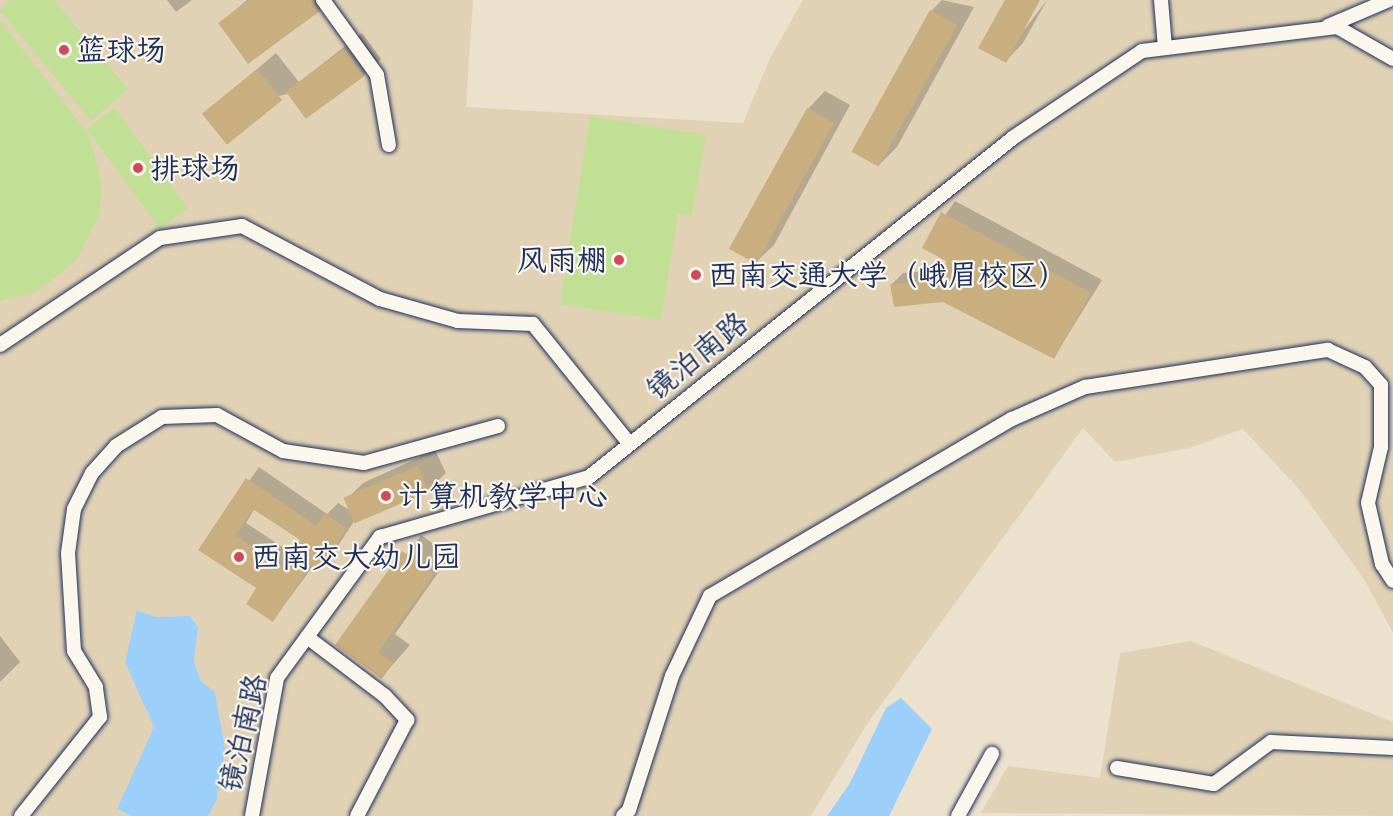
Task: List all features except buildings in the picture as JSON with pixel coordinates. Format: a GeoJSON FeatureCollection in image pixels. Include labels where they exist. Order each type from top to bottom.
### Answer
{"type":"FeatureCollection","features":[{"type":"Feature","properties":{"kind":"street"},"geometry":{"type":"LineString","coordinates":[[323,0],[377,75],[389,145]]}},
{"type":"Feature","properties":{"kind":"street"},"geometry":{"type":"LineString","coordinates":[[1161,0],[1165,48]]}},
{"type":"Feature","properties":{"kind":"street"},"geometry":{"type":"LineString","coordinates":[[1324,28],[1389,0]]}},
{"type":"Feature","properties":{"kind":"street","name":"镜泊南路"},"geometry":{"type":"LineString","coordinates":[[252,816],[277,678],[380,537],[589,477],[1014,137],[1142,51],[1337,27],[1393,59]]}},
{"type":"Feature","properties":{"kind":"street"},"geometry":{"type":"LineString","coordinates":[[0,345],[160,238],[242,226],[380,299],[458,321],[533,324],[630,444]]}},
{"type":"Feature","properties":{"kind":"street"},"geometry":{"type":"LineString","coordinates":[[623,816],[629,810],[672,676],[710,596],[1012,419],[1085,387],[1328,350],[1365,367],[1381,385],[1381,447],[1368,503],[1382,564],[1393,581]]}},
{"type":"Feature","properties":{"kind":"street"},"geometry":{"type":"LineString","coordinates":[[21,816],[100,717],[96,687],[74,651],[68,553],[74,509],[92,472],[116,446],[162,417],[217,415],[283,451],[364,463],[498,426]]}},
{"type":"Feature","properties":{"kind":"street"},"geometry":{"type":"LineString","coordinates":[[307,637],[385,696],[407,720],[357,816]]}},
{"type":"Feature","properties":{"kind":"street"},"geometry":{"type":"LineString","coordinates":[[1117,768],[1214,784],[1271,742],[1393,748]]}},
{"type":"Feature","properties":{"kind":"street"},"geometry":{"type":"LineString","coordinates":[[958,816],[992,754]]}},
{"type":"Feature","properties":{"kind":"shaded area","name":"西南交通大学（峨眉校区）"},"geometry":{"type":"Polygon","coordinates":[[[0,0],[473,0],[466,107],[743,123],[770,58],[803,0],[1393,0],[1393,633],[1364,579],[1299,489],[1243,429],[1189,448],[1115,462],[1083,428],[867,724],[811,816],[0,816],[0,0]]]}},
{"type":"Feature","properties":{"kind":"shaded area"},"geometry":{"type":"Polygon","coordinates":[[[1191,641],[1393,722],[1393,816],[981,813],[1008,766],[1100,778],[1120,653],[1191,641]]]}},
{"type":"Feature","properties":{"kind":"green space","name":"篮球场"},"geometry":{"type":"Polygon","coordinates":[[[9,0],[54,0],[128,89],[91,121],[0,11],[9,0]]]}},
{"type":"Feature","properties":{"kind":"green space"},"geometry":{"type":"Polygon","coordinates":[[[0,20],[89,135],[102,183],[99,217],[76,261],[36,292],[0,301],[0,20]]]}},
{"type":"Feature","properties":{"kind":"green space","name":"排球场"},"geometry":{"type":"Polygon","coordinates":[[[115,108],[188,208],[160,229],[87,129],[115,108]]]}},
{"type":"Feature","properties":{"kind":"green space","name":"风雨棚"},"geometry":{"type":"Polygon","coordinates":[[[590,116],[706,135],[692,216],[678,214],[661,320],[560,304],[590,116]]]}},
{"type":"Feature","properties":{"kind":"water"},"geometry":{"type":"Polygon","coordinates":[[[137,610],[156,617],[190,616],[198,627],[194,662],[201,681],[215,692],[225,749],[217,799],[208,816],[131,816],[117,809],[154,727],[125,662],[137,610]]]}},
{"type":"Feature","properties":{"kind":"water"},"geometry":{"type":"Polygon","coordinates":[[[901,698],[932,729],[889,816],[827,816],[850,783],[886,708],[901,698]]]}},
{"type":"Feature","properties":{"kind":"place","name":"篮球场"},"geometry":{"type":"Point","coordinates":[64,50]}},
{"type":"Feature","properties":{"kind":"place","name":"排球场"},"geometry":{"type":"Point","coordinates":[138,168]}},
{"type":"Feature","properties":{"kind":"place","name":"风雨棚"},"geometry":{"type":"Point","coordinates":[619,260]}},
{"type":"Feature","properties":{"kind":"place","name":"西南交通大学（峨眉校区）"},"geometry":{"type":"Point","coordinates":[696,275]}},
{"type":"Feature","properties":{"kind":"place","name":"计算机教学中心"},"geometry":{"type":"Point","coordinates":[386,496]}},
{"type":"Feature","properties":{"kind":"place","name":"西南交大幼儿园"},"geometry":{"type":"Point","coordinates":[239,557]}}]}
